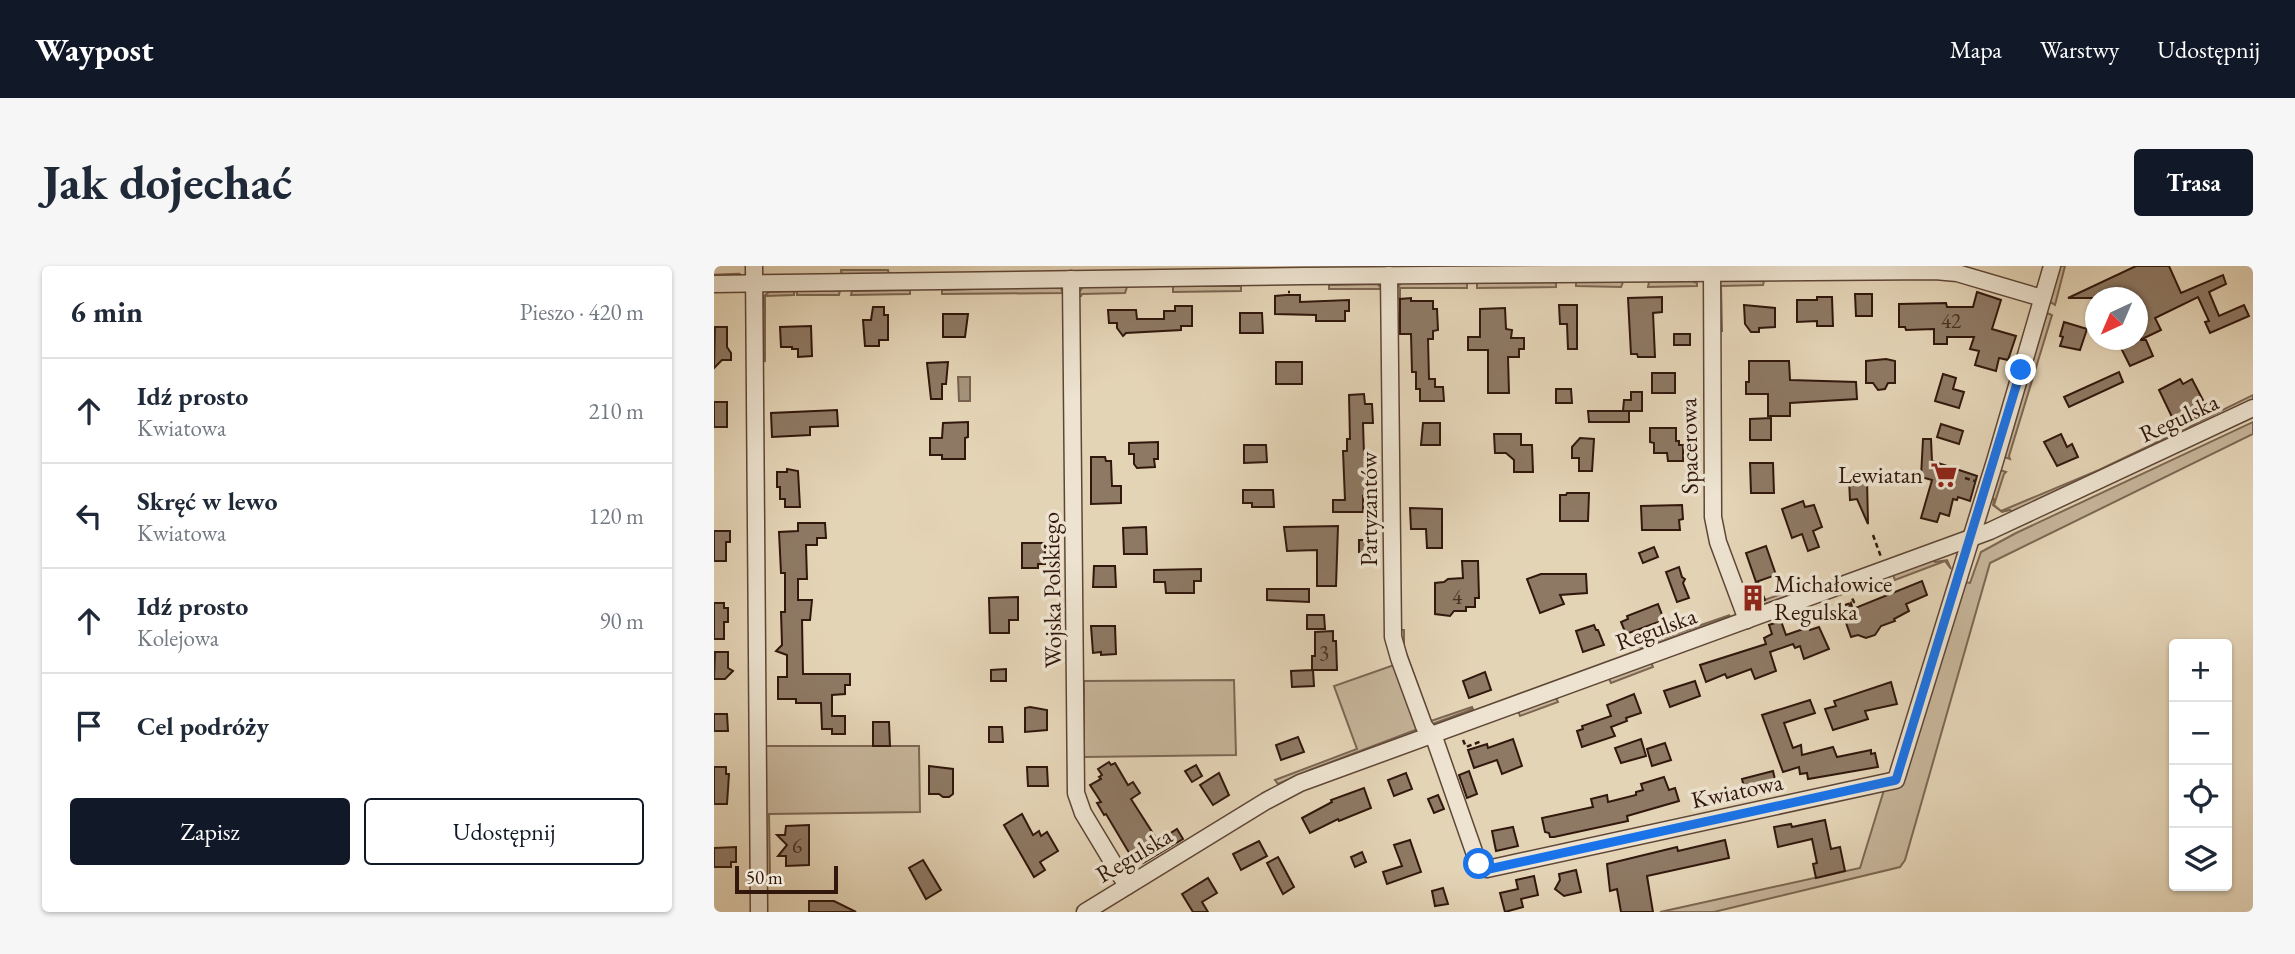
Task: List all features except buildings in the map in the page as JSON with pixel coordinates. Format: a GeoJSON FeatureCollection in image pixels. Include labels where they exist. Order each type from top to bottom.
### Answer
{"type":"FeatureCollection","features":[{"type":"Feature","properties":{"kind":"street"},"geometry":{"type":"LineString","coordinates":[[754,266],[759,912]]}},
{"type":"Feature","properties":{"kind":"street"},"geometry":{"type":"LineString","coordinates":[[1970,539],[2052,266]]}},
{"type":"Feature","properties":{"kind":"street"},"geometry":{"type":"LineString","coordinates":[[714,284],[1711,269],[1945,271],[2042,298]]}},
{"type":"Feature","properties":{"kind":"street","name":"Spacerowa"},"geometry":{"type":"LineString","coordinates":[[1711,269],[1713,517],[1718,542],[1746,620]]}},
{"type":"Feature","properties":{"kind":"street","name":"Partyzantów"},"geometry":{"type":"LineString","coordinates":[[1389,275],[1393,637],[1424,726],[1431,734]]}},
{"type":"Feature","properties":{"kind":"street","name":"Wojska Polskiego"},"geometry":{"type":"LineString","coordinates":[[1071,279],[1076,793],[1083,813],[1127,886]]}},
{"type":"Feature","properties":{"kind":"street","name":"Regulska"},"geometry":{"type":"LineString","coordinates":[[1085,912],[1296,785],[1970,539],[2253,408]]}},
{"type":"Feature","properties":{"kind":"street"},"geometry":{"type":"LineString","coordinates":[[1980,507],[1989,520],[2003,525]]}},
{"type":"Feature","properties":{"kind":"street","name":"Kwiatowa"},"geometry":{"type":"LineString","coordinates":[[1431,734],[1478,863],[1485,869],[1892,782],[1899,773],[1970,539]]}},
{"type":"Feature","properties":{"kind":"path"},"geometry":{"type":"LineString","coordinates":[[1965,478],[1979,482]]}},
{"type":"Feature","properties":{"kind":"path"},"geometry":{"type":"LineString","coordinates":[[1873,535],[1883,563]]}},
{"type":"Feature","properties":{"kind":"path"},"geometry":{"type":"LineString","coordinates":[[1837,608],[1854,602],[1851,595]]}},
{"type":"Feature","properties":{"kind":"path"},"geometry":{"type":"LineString","coordinates":[[1462,737],[1466,747],[1482,741]]}},
{"type":"Feature","properties":{"kind":"shaded area"},"geometry":{"type":"Polygon","coordinates":[[[2059,266],[2065,266],[2055,305],[2049,301],[2059,266]]]}},
{"type":"Feature","properties":{"kind":"shaded area"},"geometry":{"type":"Polygon","coordinates":[[[841,270],[888,270],[889,276],[842,277],[841,270]]]}},
{"type":"Feature","properties":{"kind":"shaded area"},"geometry":{"type":"Polygon","coordinates":[[[1718,281],[1764,281],[1763,285],[1721,286],[1722,331],[1717,331],[1718,281]]]}},
{"type":"Feature","properties":{"kind":"shaded area"},"geometry":{"type":"Polygon","coordinates":[[[1402,282],[1467,283],[1467,288],[1400,288],[1400,298],[1396,299],[1397,288],[1402,282]]]}},
{"type":"Feature","properties":{"kind":"shaded area"},"geometry":{"type":"Polygon","coordinates":[[[1556,282],[1556,287],[1477,288],[1477,283],[1556,282]]]}},
{"type":"Feature","properties":{"kind":"shaded area"},"geometry":{"type":"Polygon","coordinates":[[[1576,282],[1623,282],[1621,287],[1576,286],[1576,282]]]}},
{"type":"Feature","properties":{"kind":"shaded area"},"geometry":{"type":"Polygon","coordinates":[[[1649,282],[1697,283],[1697,286],[1648,287],[1649,282]]]}},
{"type":"Feature","properties":{"kind":"shaded area"},"geometry":{"type":"Polygon","coordinates":[[[1377,284],[1383,289],[1329,289],[1329,285],[1377,284]]]}},
{"type":"Feature","properties":{"kind":"shaded area"},"geometry":{"type":"Polygon","coordinates":[[[1173,286],[1241,286],[1241,291],[1173,292],[1173,286]]]}},
{"type":"Feature","properties":{"kind":"shaded area"},"geometry":{"type":"Polygon","coordinates":[[[1083,287],[1127,287],[1125,293],[1076,296],[1083,287]]]}},
{"type":"Feature","properties":{"kind":"shaded area"},"geometry":{"type":"Polygon","coordinates":[[[1061,288],[1063,293],[942,294],[942,290],[1061,288]]]}},
{"type":"Feature","properties":{"kind":"shaded area"},"geometry":{"type":"Polygon","coordinates":[[[840,290],[839,295],[797,295],[797,291],[840,290]]]}},
{"type":"Feature","properties":{"kind":"shaded area"},"geometry":{"type":"Polygon","coordinates":[[[910,290],[910,294],[851,295],[852,291],[910,290]]]}},
{"type":"Feature","properties":{"kind":"shaded area"},"geometry":{"type":"Polygon","coordinates":[[[794,291],[794,295],[765,296],[765,361],[760,360],[760,306],[764,306],[764,296],[769,292],[794,291]]]}},
{"type":"Feature","properties":{"kind":"shaded area"},"geometry":{"type":"Polygon","coordinates":[[[2047,313],[2052,315],[2010,459],[2004,457],[2047,313]]]}},
{"type":"Feature","properties":{"kind":"shaded area"},"geometry":{"type":"Polygon","coordinates":[[[958,377],[970,377],[970,401],[959,401],[958,377]]]}},
{"type":"Feature","properties":{"kind":"shaded area"},"geometry":{"type":"Polygon","coordinates":[[[2253,395],[2253,401],[2182,435],[2180,431],[2253,395]]]}},
{"type":"Feature","properties":{"kind":"shaded area"},"geometry":{"type":"Polygon","coordinates":[[[2253,422],[2253,434],[1990,563],[1905,860],[1900,867],[1714,912],[1660,912],[1860,868],[1884,790],[1901,785],[1964,582],[1970,583],[1981,552],[2253,422]]]}},
{"type":"Feature","properties":{"kind":"shaded area"},"geometry":{"type":"Polygon","coordinates":[[[2172,435],[2173,439],[2013,514],[2010,510],[2002,512],[1993,505],[1994,499],[1990,498],[2000,470],[2006,472],[1994,505],[2001,511],[2099,470],[2172,435]]]}},
{"type":"Feature","properties":{"kind":"shaded area"},"geometry":{"type":"Polygon","coordinates":[[[1933,558],[1935,562],[1947,560],[1951,569],[1945,561],[1895,580],[1892,572],[1933,558]]]}},
{"type":"Feature","properties":{"kind":"shaded area"},"geometry":{"type":"Polygon","coordinates":[[[1810,584],[1811,588],[1754,608],[1746,599],[1750,597],[1753,604],[1810,584]]]}},
{"type":"Feature","properties":{"kind":"shaded area"},"geometry":{"type":"Polygon","coordinates":[[[1730,615],[1723,620],[1641,649],[1640,646],[1730,615]]]}},
{"type":"Feature","properties":{"kind":"shaded area"},"geometry":{"type":"Polygon","coordinates":[[[1400,630],[1404,630],[1404,647],[1431,721],[1472,707],[1473,709],[1430,725],[1403,658],[1400,630]]]}},
{"type":"Feature","properties":{"kind":"shaded area"},"geometry":{"type":"Polygon","coordinates":[[[1650,660],[1653,667],[1611,683],[1608,676],[1650,660]]]}},
{"type":"Feature","properties":{"kind":"shaded area"},"geometry":{"type":"Polygon","coordinates":[[[1394,665],[1418,729],[1278,784],[1275,780],[1357,749],[1334,686],[1394,665]]]}},
{"type":"Feature","properties":{"kind":"shaded area"},"geometry":{"type":"Polygon","coordinates":[[[1234,680],[1236,755],[1084,757],[1084,681],[1234,680]]]}},
{"type":"Feature","properties":{"kind":"shaded area"},"geometry":{"type":"Polygon","coordinates":[[[1555,696],[1558,702],[1520,716],[1517,708],[1555,696]]]}},
{"type":"Feature","properties":{"kind":"shaded area"},"geometry":{"type":"Polygon","coordinates":[[[764,746],[919,746],[920,812],[769,814],[770,877],[764,877],[764,746]]]}},
{"type":"Feature","properties":{"kind":"waterway"},"geometry":{"type":"LineString","coordinates":[[714,276],[739,275]]}},
{"type":"Feature","properties":{"kind":"place","name":"Lewiatan"},"geometry":{"type":"Point","coordinates":[1944,475]}},
{"type":"Feature","properties":{"kind":"place","name":"Michałowice Regulska"},"geometry":{"type":"Point","coordinates":[1753,598]}},
{"type":"Feature","properties":{"kind":"route"},"geometry":{"type":"LineString","coordinates":[[1479,864],[1489,869],[1896,780],[2021,370]]}}]}
